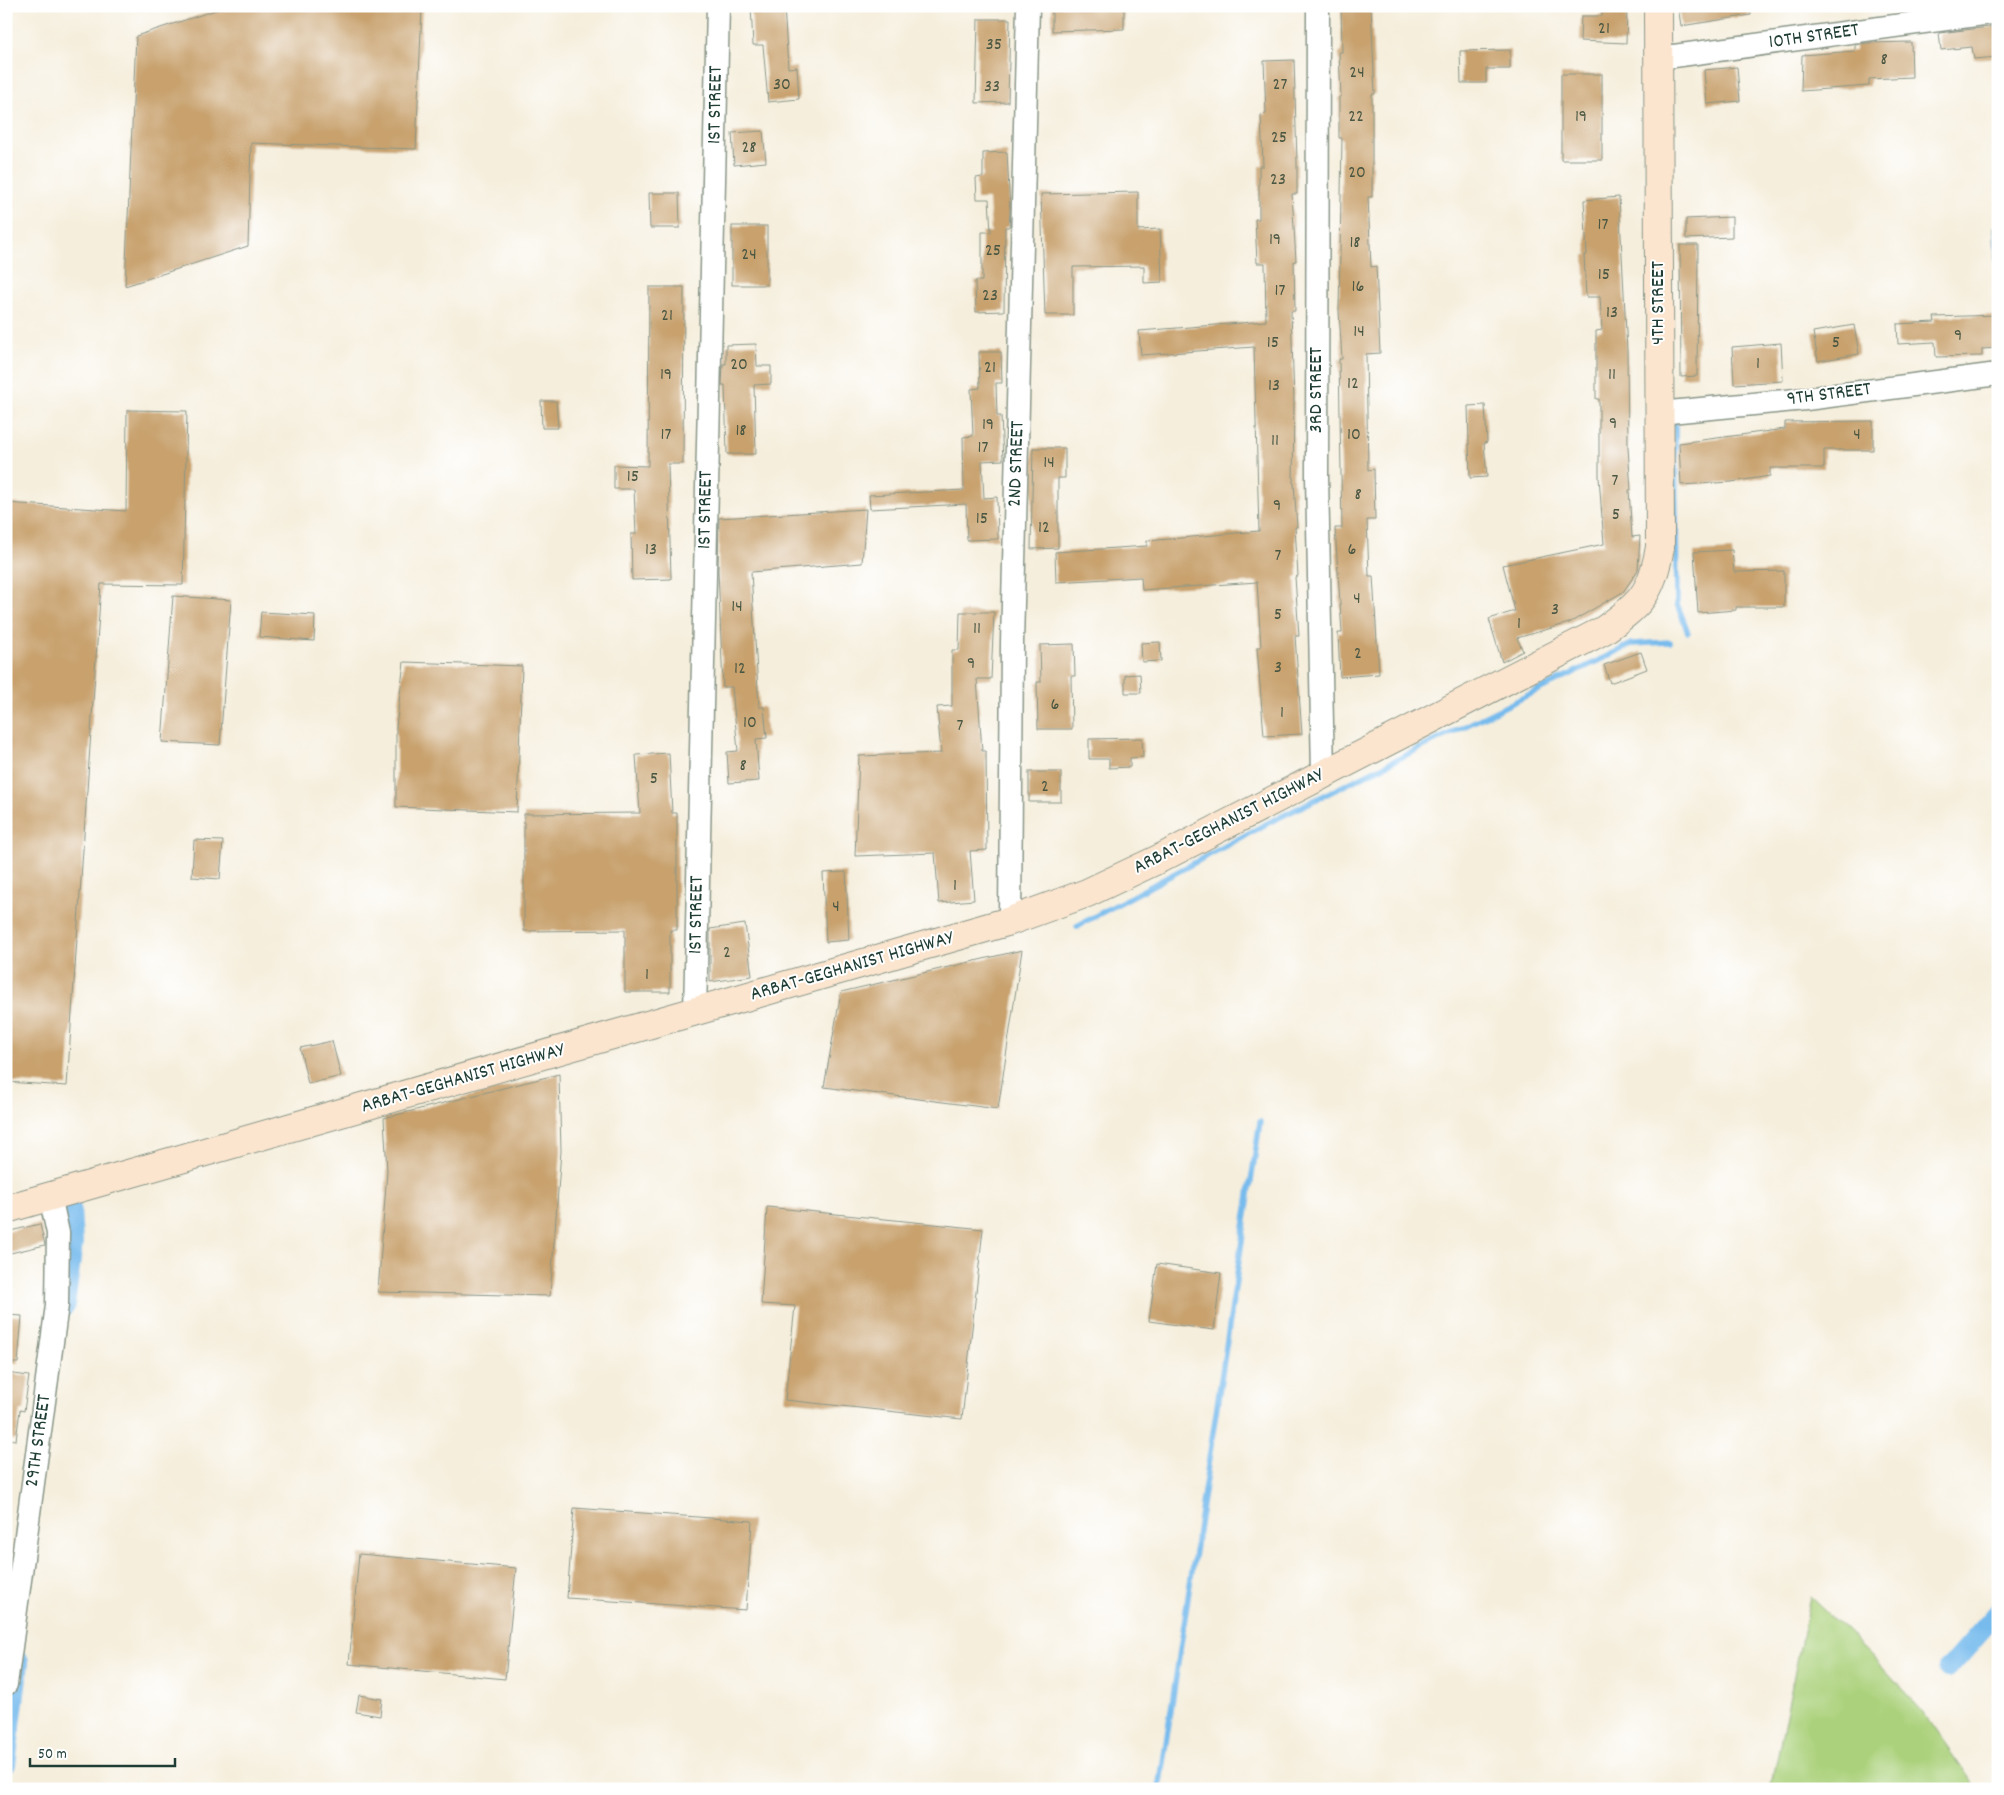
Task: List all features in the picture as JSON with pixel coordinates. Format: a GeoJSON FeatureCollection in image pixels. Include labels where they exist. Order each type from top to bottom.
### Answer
{"type":"FeatureCollection","features":[{"type":"Feature","properties":{"kind":"main road","name":"4TH STREET"},"geometry":{"type":"LineString","coordinates":[[1644,596],[1655,576],[1660,547],[1658,6]]}},
{"type":"Feature","properties":{"kind":"main road","name":"ARBAT-GEGHANIST HIGHWAY"},"geometry":{"type":"LineString","coordinates":[[6,1209],[695,1014],[1010,922],[1104,885],[1604,630],[1626,615],[1644,596]]}},
{"type":"Feature","properties":{"kind":"street","name":"1ST STREET"},"geometry":{"type":"LineString","coordinates":[[695,1014],[718,6]]}},
{"type":"Feature","properties":{"kind":"street","name":"2ND STREET"},"geometry":{"type":"LineString","coordinates":[[1010,922],[1012,643],[1028,6]]}},
{"type":"Feature","properties":{"kind":"street","name":"3RD STREET"},"geometry":{"type":"LineString","coordinates":[[1318,6],[1317,476],[1323,774]]}},
{"type":"Feature","properties":{"kind":"street","name":"10TH STREET"},"geometry":{"type":"LineString","coordinates":[[1659,58],[1998,12]]}},
{"type":"Feature","properties":{"kind":"street","name":"9TH STREET"},"geometry":{"type":"LineString","coordinates":[[1659,413],[1806,399],[1998,374]]}},
{"type":"Feature","properties":{"kind":"street","name":"29TH STREET"},"geometry":{"type":"LineString","coordinates":[[6,1684],[57,1304],[58,1233],[50,1196]]}},
{"type":"Feature","properties":{"kind":"green space"},"geometry":{"type":"Polygon","coordinates":[[[1810,1597],[1869,1653],[1923,1712],[1977,1789],[1771,1789],[1810,1597]]]}},
{"type":"Feature","properties":{"kind":"water"},"geometry":{"type":"Polygon","coordinates":[[[1994,227],[1998,227],[1998,272],[1995,271],[1994,227]]]}},
{"type":"Feature","properties":{"kind":"building"},"geometry":{"type":"Polygon","coordinates":[[[228,6],[422,6],[416,149],[251,143],[248,246],[125,286],[136,36],[228,6]]]}},
{"type":"Feature","properties":{"kind":"building"},"geometry":{"type":"Polygon","coordinates":[[[751,6],[784,6],[788,68],[797,67],[799,99],[768,102],[763,45],[753,45],[751,6]]]}},
{"type":"Feature","properties":{"kind":"building"},"geometry":{"type":"Polygon","coordinates":[[[1052,6],[1124,6],[1124,29],[1052,31],[1052,6]]]}},
{"type":"Feature","properties":{"kind":"building"},"geometry":{"type":"Polygon","coordinates":[[[1341,6],[1371,6],[1375,94],[1372,94],[1372,197],[1368,197],[1371,267],[1376,266],[1380,353],[1366,354],[1368,470],[1374,469],[1375,520],[1367,520],[1369,576],[1373,576],[1379,674],[1340,677],[1338,633],[1342,633],[1335,528],[1342,528],[1339,359],[1342,359],[1339,311],[1342,138],[1339,138],[1339,97],[1341,97],[1339,52],[1342,52],[1341,6]]]}},
{"type":"Feature","properties":{"kind":"building"},"geometry":{"type":"Polygon","coordinates":[[[1603,6],[1627,6],[1626,43],[1580,41],[1581,16],[1602,16],[1603,6]]]}},
{"type":"Feature","properties":{"kind":"building"},"geometry":{"type":"Polygon","coordinates":[[[1678,6],[1750,6],[1751,15],[1681,26],[1678,6]]]}},
{"type":"Feature","properties":{"kind":"building"},"geometry":{"type":"Polygon","coordinates":[[[978,19],[1010,19],[1008,102],[976,103],[978,19]]]}},
{"type":"Feature","properties":{"kind":"building"},"geometry":{"type":"Polygon","coordinates":[[[1998,26],[1998,57],[1974,59],[1972,47],[1941,50],[1939,33],[1998,26]]]}},
{"type":"Feature","properties":{"kind":"building"},"geometry":{"type":"Polygon","coordinates":[[[1911,42],[1912,77],[1869,79],[1869,86],[1801,91],[1802,55],[1855,51],[1855,45],[1867,43],[1911,42]]]}},
{"type":"Feature","properties":{"kind":"building"},"geometry":{"type":"Polygon","coordinates":[[[1510,50],[1510,69],[1486,69],[1486,83],[1461,83],[1460,51],[1510,50]]]}},
{"type":"Feature","properties":{"kind":"building"},"geometry":{"type":"Polygon","coordinates":[[[1294,60],[1297,194],[1292,194],[1296,261],[1294,261],[1295,311],[1291,311],[1294,401],[1293,483],[1297,527],[1295,527],[1298,576],[1295,577],[1299,636],[1295,636],[1302,734],[1264,736],[1257,647],[1261,647],[1257,582],[1142,590],[1141,577],[1056,582],[1055,552],[1147,546],[1147,541],[1259,531],[1254,347],[1141,355],[1139,331],[1266,321],[1265,263],[1257,263],[1255,219],[1259,219],[1259,166],[1263,166],[1261,115],[1266,114],[1264,61],[1294,60]]]}},
{"type":"Feature","properties":{"kind":"building"},"geometry":{"type":"Polygon","coordinates":[[[1737,67],[1740,101],[1707,104],[1704,70],[1737,67]]]}},
{"type":"Feature","properties":{"kind":"building"},"geometry":{"type":"Polygon","coordinates":[[[1561,74],[1602,74],[1602,160],[1561,160],[1561,74]]]}},
{"type":"Feature","properties":{"kind":"building"},"geometry":{"type":"Polygon","coordinates":[[[763,131],[766,162],[734,165],[732,133],[763,131]]]}},
{"type":"Feature","properties":{"kind":"building"},"geometry":{"type":"Polygon","coordinates":[[[1007,152],[1010,211],[1009,227],[1005,227],[1004,311],[976,312],[975,281],[982,281],[982,232],[991,232],[989,199],[977,199],[976,178],[983,177],[983,153],[1007,152]]]}},
{"type":"Feature","properties":{"kind":"building"},"geometry":{"type":"Polygon","coordinates":[[[1138,192],[1138,230],[1160,229],[1162,282],[1144,283],[1144,266],[1073,267],[1073,315],[1045,315],[1041,194],[1138,192]]]}},
{"type":"Feature","properties":{"kind":"building"},"geometry":{"type":"Polygon","coordinates":[[[649,193],[679,193],[680,228],[650,228],[649,193]]]}},
{"type":"Feature","properties":{"kind":"building"},"geometry":{"type":"Polygon","coordinates":[[[1619,197],[1627,351],[1628,448],[1631,490],[1629,490],[1632,537],[1640,536],[1638,570],[1623,592],[1569,623],[1517,638],[1523,651],[1502,662],[1489,619],[1515,611],[1503,565],[1604,544],[1599,477],[1599,399],[1596,399],[1596,331],[1602,330],[1600,297],[1586,297],[1584,255],[1587,255],[1584,200],[1619,197]]]}},
{"type":"Feature","properties":{"kind":"building"},"geometry":{"type":"Polygon","coordinates":[[[1732,217],[1732,237],[1686,239],[1686,219],[1732,217]]]}},
{"type":"Feature","properties":{"kind":"building"},"geometry":{"type":"Polygon","coordinates":[[[732,226],[767,226],[767,285],[732,285],[732,226]]]}},
{"type":"Feature","properties":{"kind":"building"},"geometry":{"type":"Polygon","coordinates":[[[1680,245],[1698,245],[1697,376],[1681,377],[1680,245]]]}},
{"type":"Feature","properties":{"kind":"building"},"geometry":{"type":"Polygon","coordinates":[[[649,287],[684,287],[683,464],[668,464],[671,579],[632,580],[631,534],[636,534],[634,489],[614,489],[614,465],[648,466],[649,287]]]}},
{"type":"Feature","properties":{"kind":"building"},"geometry":{"type":"Polygon","coordinates":[[[1998,315],[1998,348],[1982,349],[1982,356],[1936,357],[1935,342],[1898,344],[1897,324],[1935,322],[1934,317],[1998,315]]]}},
{"type":"Feature","properties":{"kind":"building"},"geometry":{"type":"Polygon","coordinates":[[[1854,325],[1859,354],[1818,361],[1813,332],[1854,325]]]}},
{"type":"Feature","properties":{"kind":"building"},"geometry":{"type":"Polygon","coordinates":[[[1781,343],[1783,381],[1734,384],[1732,347],[1781,343]]]}},
{"type":"Feature","properties":{"kind":"building"},"geometry":{"type":"Polygon","coordinates":[[[756,344],[757,366],[771,366],[771,384],[754,385],[756,454],[727,454],[725,385],[722,385],[723,364],[726,364],[726,345],[756,344]]]}},
{"type":"Feature","properties":{"kind":"building"},"geometry":{"type":"Polygon","coordinates":[[[979,352],[1001,352],[1002,383],[996,383],[997,416],[1001,416],[1003,460],[982,461],[984,498],[997,497],[998,539],[967,540],[966,504],[870,509],[869,495],[964,490],[963,437],[973,436],[971,389],[980,388],[979,352]]]}},
{"type":"Feature","properties":{"kind":"building"},"geometry":{"type":"Polygon","coordinates":[[[541,401],[556,401],[558,428],[542,428],[541,401]]]}},
{"type":"Feature","properties":{"kind":"building"},"geometry":{"type":"Polygon","coordinates":[[[1485,405],[1487,442],[1484,443],[1487,477],[1470,478],[1468,406],[1485,405]]]}},
{"type":"Feature","properties":{"kind":"building"},"geometry":{"type":"Polygon","coordinates":[[[127,410],[187,411],[183,585],[101,584],[67,1086],[6,1082],[6,503],[126,511],[127,410]]]}},
{"type":"Feature","properties":{"kind":"building"},"geometry":{"type":"Polygon","coordinates":[[[1873,421],[1873,450],[1824,450],[1824,468],[1770,468],[1770,476],[1731,482],[1681,485],[1679,443],[1785,429],[1785,422],[1873,421]]]}},
{"type":"Feature","properties":{"kind":"building"},"geometry":{"type":"Polygon","coordinates":[[[1033,448],[1065,448],[1065,478],[1058,478],[1058,548],[1031,549],[1033,448]]]}},
{"type":"Feature","properties":{"kind":"building"},"geometry":{"type":"Polygon","coordinates":[[[866,509],[862,563],[751,572],[759,707],[764,707],[767,738],[756,739],[759,781],[729,783],[727,752],[738,751],[732,687],[723,687],[718,570],[719,518],[866,509]]]}},
{"type":"Feature","properties":{"kind":"building"},"geometry":{"type":"Polygon","coordinates":[[[1732,550],[1734,572],[1784,571],[1784,607],[1736,607],[1736,610],[1698,613],[1694,552],[1732,550]]]}},
{"type":"Feature","properties":{"kind":"building"},"geometry":{"type":"Polygon","coordinates":[[[173,596],[231,600],[220,745],[162,742],[173,596]]]}},
{"type":"Feature","properties":{"kind":"building"},"geometry":{"type":"Polygon","coordinates":[[[261,612],[315,615],[314,641],[259,637],[261,612]]]}},
{"type":"Feature","properties":{"kind":"building"},"geometry":{"type":"Polygon","coordinates":[[[960,612],[994,612],[991,679],[977,679],[982,751],[986,751],[987,850],[970,851],[974,900],[939,903],[935,853],[855,856],[859,756],[941,753],[937,707],[952,706],[952,650],[959,650],[960,612]]]}},
{"type":"Feature","properties":{"kind":"building"},"geometry":{"type":"Polygon","coordinates":[[[1160,642],[1161,661],[1142,662],[1141,643],[1160,642]]]}},
{"type":"Feature","properties":{"kind":"building"},"geometry":{"type":"Polygon","coordinates":[[[1074,644],[1075,676],[1071,676],[1072,729],[1038,729],[1037,682],[1041,682],[1040,645],[1074,644]]]}},
{"type":"Feature","properties":{"kind":"building"},"geometry":{"type":"Polygon","coordinates":[[[1641,652],[1647,669],[1610,683],[1604,665],[1641,652]]]}},
{"type":"Feature","properties":{"kind":"building"},"geometry":{"type":"Polygon","coordinates":[[[404,662],[522,666],[517,812],[396,807],[396,727],[404,662]]]}},
{"type":"Feature","properties":{"kind":"building"},"geometry":{"type":"Polygon","coordinates":[[[1140,674],[1141,693],[1125,693],[1125,675],[1140,674]]]}},
{"type":"Feature","properties":{"kind":"building"},"geometry":{"type":"Polygon","coordinates":[[[1142,738],[1143,757],[1130,758],[1130,767],[1109,768],[1109,759],[1089,759],[1089,739],[1142,738]]]}},
{"type":"Feature","properties":{"kind":"building"},"geometry":{"type":"Polygon","coordinates":[[[669,753],[672,813],[677,813],[677,930],[670,930],[670,992],[625,992],[625,930],[524,931],[524,814],[640,813],[636,755],[669,753]]]}},
{"type":"Feature","properties":{"kind":"building"},"geometry":{"type":"Polygon","coordinates":[[[1029,772],[1061,772],[1061,802],[1029,802],[1029,772]]]}},
{"type":"Feature","properties":{"kind":"building"},"geometry":{"type":"Polygon","coordinates":[[[194,840],[223,841],[220,879],[192,877],[194,840]]]}},
{"type":"Feature","properties":{"kind":"building"},"geometry":{"type":"Polygon","coordinates":[[[846,872],[849,940],[826,942],[823,873],[846,872]]]}},
{"type":"Feature","properties":{"kind":"building"},"geometry":{"type":"Polygon","coordinates":[[[745,924],[752,976],[710,982],[710,929],[745,924]]]}},
{"type":"Feature","properties":{"kind":"building"},"geometry":{"type":"Polygon","coordinates":[[[1022,950],[998,1109],[824,1087],[841,992],[1022,950]]]}},
{"type":"Feature","properties":{"kind":"building"},"geometry":{"type":"Polygon","coordinates":[[[332,1041],[341,1076],[308,1084],[300,1048],[332,1041]]]}},
{"type":"Feature","properties":{"kind":"building"},"geometry":{"type":"Polygon","coordinates":[[[559,1074],[561,1151],[550,1296],[378,1292],[387,1171],[384,1118],[559,1074]]]}},
{"type":"Feature","properties":{"kind":"building"},"geometry":{"type":"Polygon","coordinates":[[[767,1207],[983,1229],[962,1419],[785,1400],[795,1306],[761,1304],[767,1207]]]}},
{"type":"Feature","properties":{"kind":"building"},"geometry":{"type":"Polygon","coordinates":[[[40,1224],[45,1245],[6,1254],[6,1232],[40,1224]]]}},
{"type":"Feature","properties":{"kind":"building"},"geometry":{"type":"Polygon","coordinates":[[[1157,1264],[1221,1273],[1214,1330],[1149,1321],[1157,1264]]]}},
{"type":"Feature","properties":{"kind":"building"},"geometry":{"type":"Polygon","coordinates":[[[6,1315],[22,1316],[18,1363],[6,1363],[6,1315]]]}},
{"type":"Feature","properties":{"kind":"building"},"geometry":{"type":"Polygon","coordinates":[[[6,1373],[29,1376],[24,1411],[20,1410],[16,1440],[6,1439],[6,1373]]]}},
{"type":"Feature","properties":{"kind":"building"},"geometry":{"type":"Polygon","coordinates":[[[574,1508],[752,1521],[746,1610],[567,1598],[574,1508]]]}},
{"type":"Feature","properties":{"kind":"building"},"geometry":{"type":"Polygon","coordinates":[[[359,1554],[516,1568],[505,1679],[349,1664],[359,1554]]]}},
{"type":"Feature","properties":{"kind":"building"},"geometry":{"type":"Polygon","coordinates":[[[359,1695],[382,1699],[380,1716],[356,1712],[359,1695]]]}},
{"type":"Feature","properties":{"kind":"waterway"},"geometry":{"type":"LineString","coordinates":[[1675,423],[1677,604],[1688,632]]}},
{"type":"Feature","properties":{"kind":"waterway"},"geometry":{"type":"LineString","coordinates":[[1077,926],[1268,823],[1632,644],[1670,642]]}},
{"type":"Feature","properties":{"kind":"waterway"},"geometry":{"type":"LineString","coordinates":[[1159,1789],[1260,1122]]}},
{"type":"Feature","properties":{"kind":"waterway"},"geometry":{"type":"LineString","coordinates":[[65,1306],[73,1243],[71,1209]]}},
{"type":"Feature","properties":{"kind":"waterway"},"geometry":{"type":"LineString","coordinates":[[1948,1668],[1998,1611]]}},
{"type":"Feature","properties":{"kind":"waterway"},"geometry":{"type":"LineString","coordinates":[[6,1764],[19,1662]]}}]}
